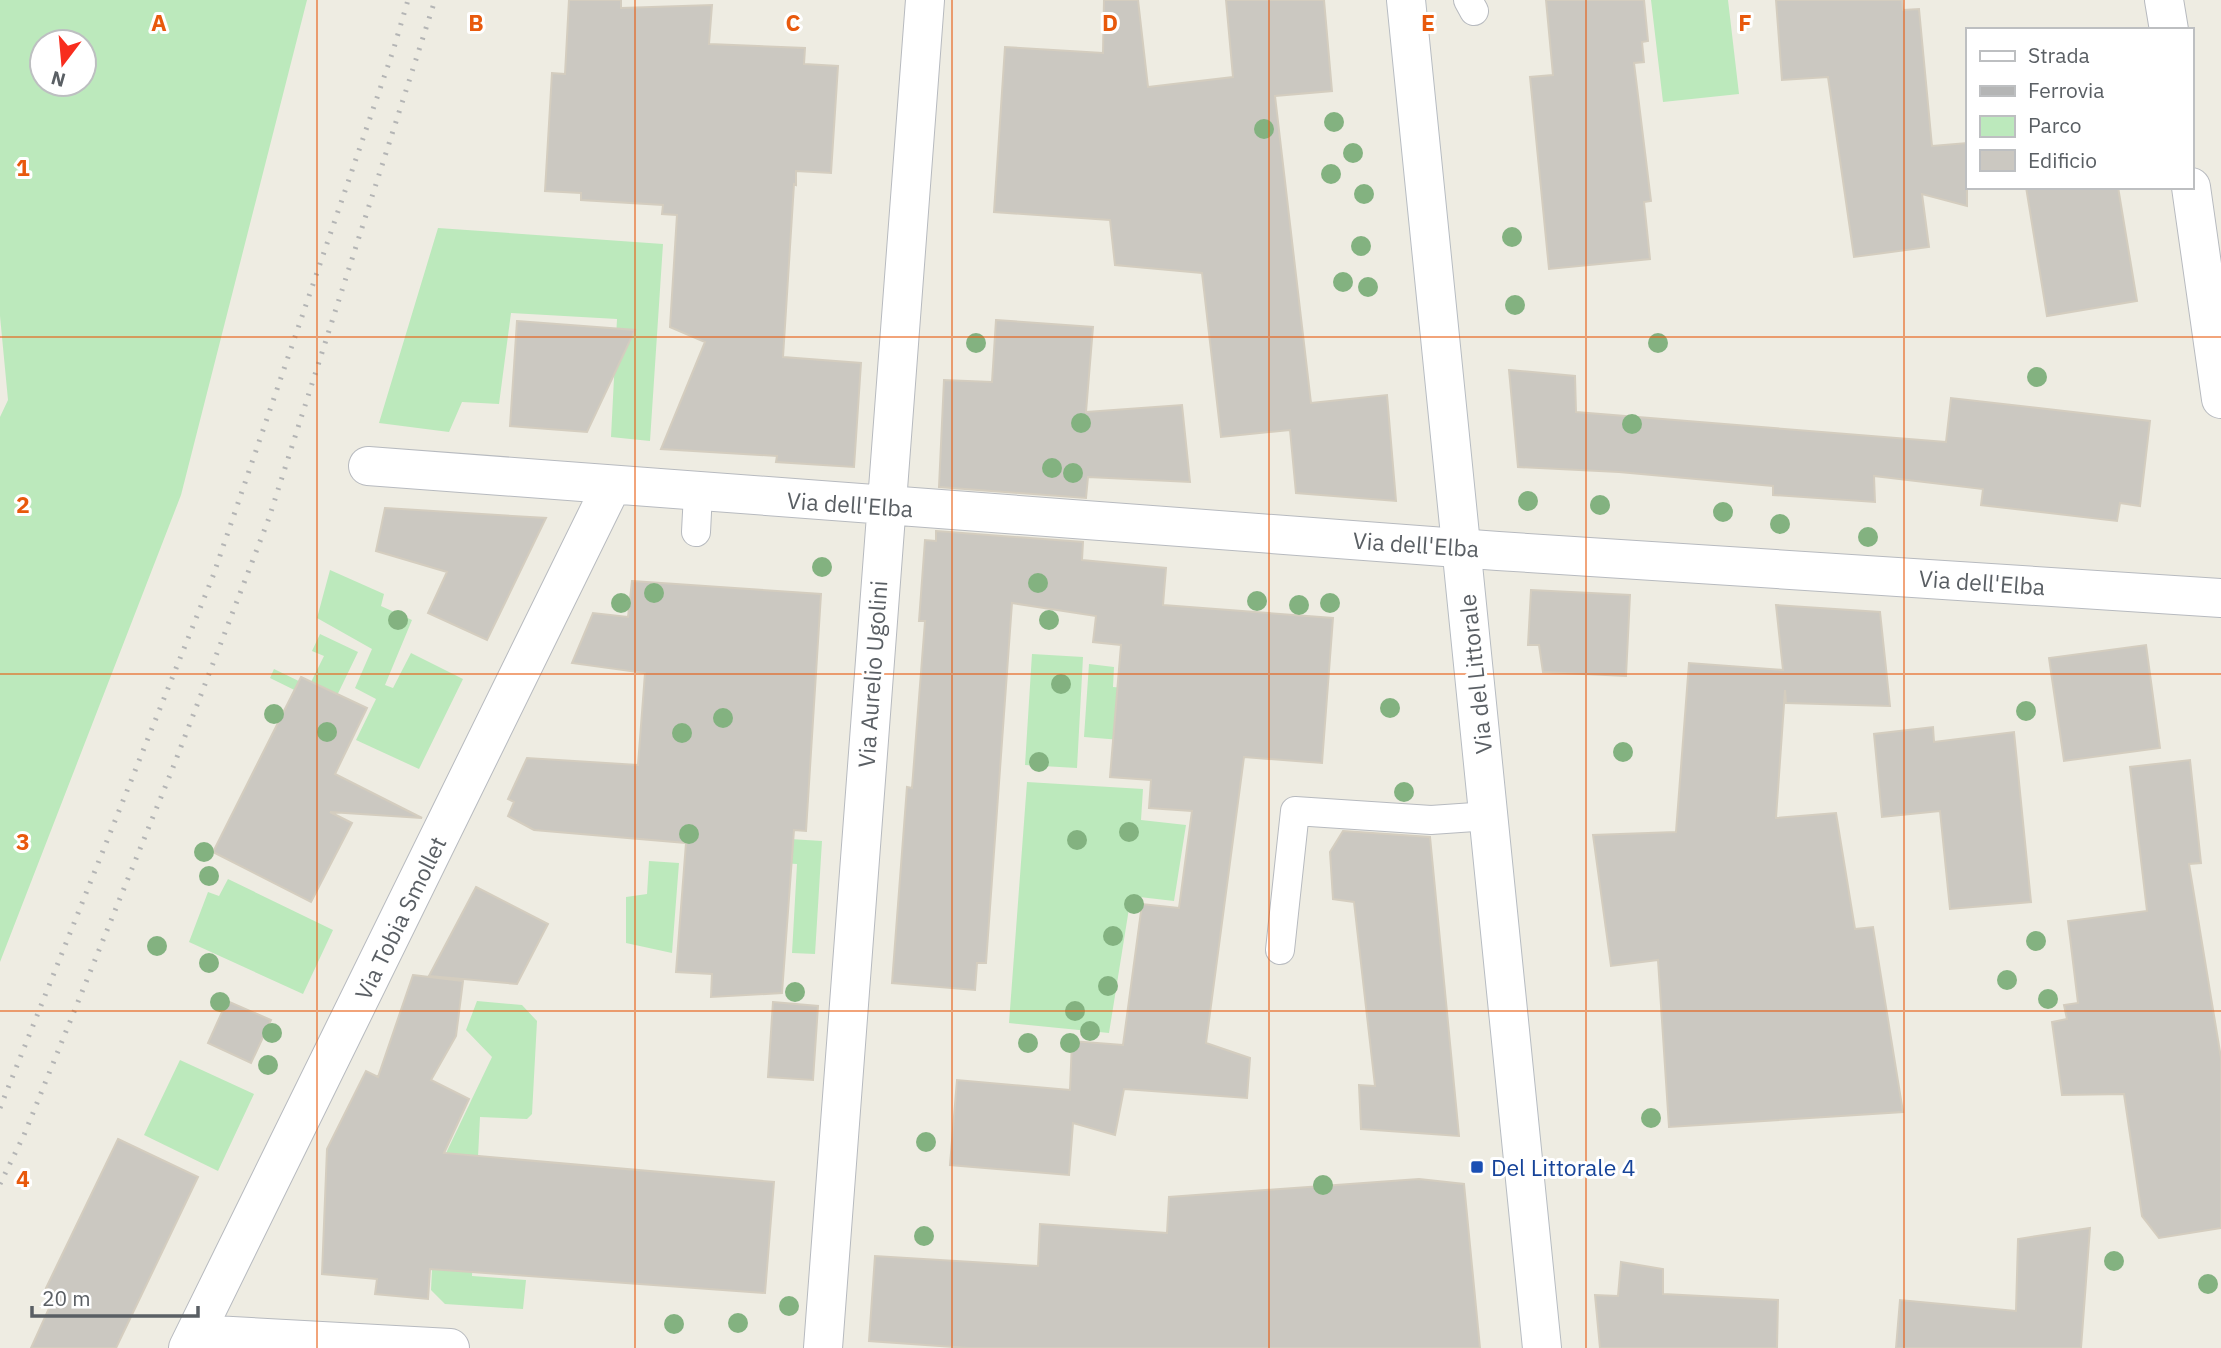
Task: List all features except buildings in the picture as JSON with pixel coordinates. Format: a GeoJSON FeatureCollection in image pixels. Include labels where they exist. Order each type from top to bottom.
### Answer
{"type":"FeatureCollection","features":[{"type":"Feature","properties":{"kind":"street","name":"Via Aurelio Ugolini"},"geometry":{"type":"LineString","coordinates":[[823,1348],[925,0]]}},
{"type":"Feature","properties":{"kind":"street","name":"Via del Littorale"},"geometry":{"type":"LineString","coordinates":[[1406,0],[1542,1348]]}},
{"type":"Feature","properties":{"kind":"street"},"geometry":{"type":"LineString","coordinates":[[2164,0],[2169,28]]}},
{"type":"Feature","properties":{"kind":"street"},"geometry":{"type":"LineString","coordinates":[[2191,189],[2221,399]]}},
{"type":"Feature","properties":{"kind":"street","name":"Via dell'Elba"},"geometry":{"type":"LineString","coordinates":[[368,466],[885,507],[2221,598]]}},
{"type":"Feature","properties":{"kind":"street","name":"Via Tobia Smollet"},"geometry":{"type":"LineString","coordinates":[[192,1341],[611,487]]}},
{"type":"Feature","properties":{"kind":"street"},"geometry":{"type":"LineString","coordinates":[[192,1341],[325,1339],[450,1348]]}},
{"type":"Feature","properties":{"kind":"lane"},"geometry":{"type":"LineString","coordinates":[[696,532],[698,492]]}},
{"type":"Feature","properties":{"kind":"lane"},"geometry":{"type":"LineString","coordinates":[[1280,950],[1294,811],[1431,820],[1489,816]]}},
{"type":"Feature","properties":{"kind":"green space"},"geometry":{"type":"Polygon","coordinates":[[[0,0],[307,0],[181,495],[0,962],[0,417],[8,400],[0,316],[0,0]]]}},
{"type":"Feature","properties":{"kind":"green space"},"geometry":{"type":"Polygon","coordinates":[[[1651,0],[1728,0],[1739,94],[1663,102],[1651,0]]]}},
{"type":"Feature","properties":{"kind":"green space"},"geometry":{"type":"Polygon","coordinates":[[[438,228],[663,244],[650,441],[611,437],[617,319],[511,313],[499,404],[462,402],[449,432],[379,423],[438,228]]]}},
{"type":"Feature","properties":{"kind":"green space"},"geometry":{"type":"Polygon","coordinates":[[[330,570],[384,594],[381,606],[412,620],[385,685],[393,688],[411,653],[463,679],[419,769],[356,740],[376,699],[355,688],[372,649],[317,618],[330,570]]]}},
{"type":"Feature","properties":{"kind":"green space"},"geometry":{"type":"Polygon","coordinates":[[[320,634],[358,652],[331,708],[270,678],[274,669],[309,686],[324,656],[312,651],[320,634]]]}},
{"type":"Feature","properties":{"kind":"green space"},"geometry":{"type":"Polygon","coordinates":[[[1032,654],[1083,657],[1077,768],[1025,765],[1032,654]]]}},
{"type":"Feature","properties":{"kind":"green space"},"geometry":{"type":"Polygon","coordinates":[[[1089,664],[1114,667],[1113,687],[1152,690],[1121,740],[1084,737],[1089,664]]]}},
{"type":"Feature","properties":{"kind":"green space"},"geometry":{"type":"Polygon","coordinates":[[[1027,782],[1143,789],[1141,820],[1186,825],[1174,901],[1131,896],[1109,1033],[1009,1023],[1027,782]]]}},
{"type":"Feature","properties":{"kind":"green space"},"geometry":{"type":"Polygon","coordinates":[[[725,835],[822,841],[815,954],[792,953],[797,864],[724,860],[725,835]]]}},
{"type":"Feature","properties":{"kind":"green space"},"geometry":{"type":"Polygon","coordinates":[[[649,861],[679,863],[672,953],[626,943],[626,897],[647,894],[649,861]]]}},
{"type":"Feature","properties":{"kind":"green space"},"geometry":{"type":"Polygon","coordinates":[[[228,879],[333,930],[303,994],[189,942],[208,892],[219,896],[228,879]]]}},
{"type":"Feature","properties":{"kind":"green space"},"geometry":{"type":"Polygon","coordinates":[[[477,1001],[522,1005],[537,1021],[532,1114],[527,1119],[480,1117],[472,1276],[526,1280],[523,1309],[445,1304],[431,1290],[437,1172],[492,1057],[466,1030],[477,1001]]]}},
{"type":"Feature","properties":{"kind":"green space"},"geometry":{"type":"Polygon","coordinates":[[[180,1060],[254,1094],[218,1171],[144,1135],[180,1060]]]}},
{"type":"Feature","properties":{"kind":"railway"},"geometry":{"type":"LineString","coordinates":[[0,1108],[213,576],[393,51],[408,0]]}},
{"type":"Feature","properties":{"kind":"railway"},"geometry":{"type":"LineString","coordinates":[[0,1184],[24,1135],[172,770],[269,518],[435,0]]}},
{"type":"Feature","properties":{"kind":"place","name":"Del Littorale 4"},"geometry":{"type":"Point","coordinates":[1477,1167]}}]}
